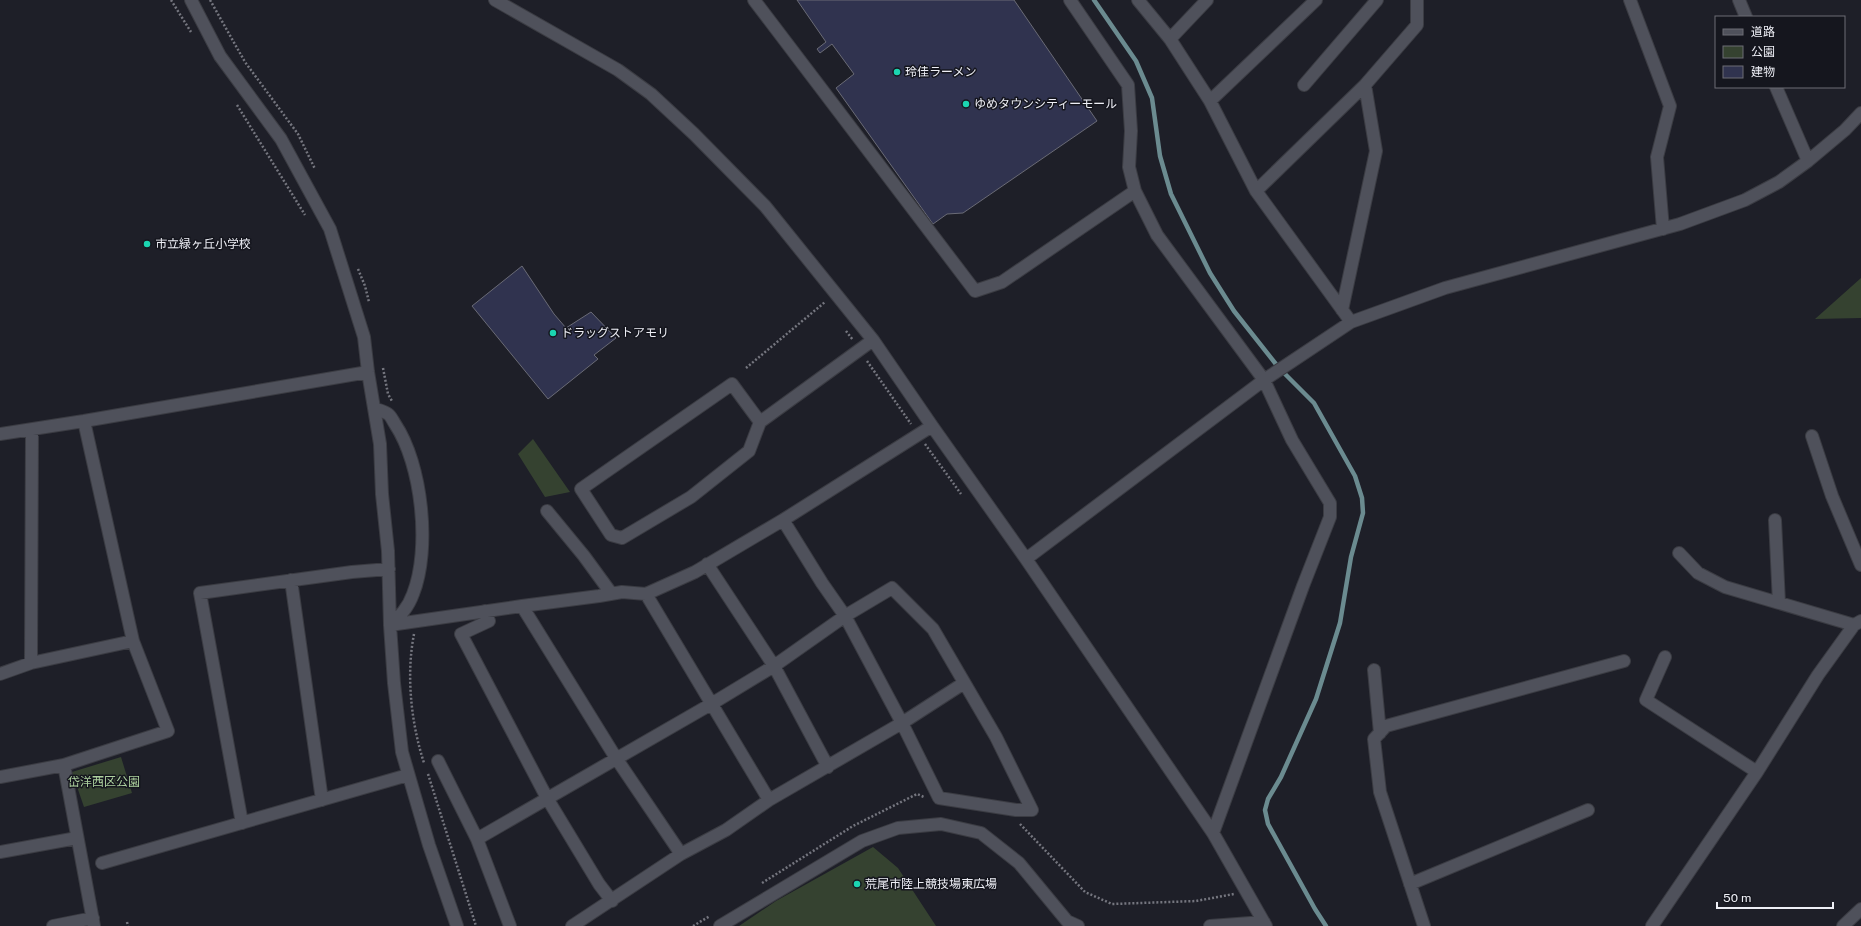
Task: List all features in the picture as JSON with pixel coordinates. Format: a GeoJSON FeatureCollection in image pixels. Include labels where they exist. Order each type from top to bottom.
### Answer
{"type":"FeatureCollection","features":[{"type":"Feature","properties":{"kind":"street"},"geometry":{"type":"LineString","coordinates":[[191,0],[220,56],[281,139],[330,230],[364,337],[368,372],[380,444],[389,569],[390,625],[394,683],[402,752],[429,845],[457,926]]}},
{"type":"Feature","properties":{"kind":"street"},"geometry":{"type":"LineString","coordinates":[[495,0],[618,70],[651,94],[694,134],[765,206],[873,340],[1026,559],[1213,833],[1265,924],[1210,926]]}},
{"type":"Feature","properties":{"kind":"street"},"geometry":{"type":"LineString","coordinates":[[754,0],[975,291],[1002,282],[1135,191]]}},
{"type":"Feature","properties":{"kind":"street"},"geometry":{"type":"LineString","coordinates":[[1070,0],[1128,85],[1131,131],[1129,167],[1135,191],[1157,235],[1267,379],[1292,440],[1330,503],[1330,517],[1300,594],[1213,833]]}},
{"type":"Feature","properties":{"kind":"street"},"geometry":{"type":"LineString","coordinates":[[1138,0],[1170,39],[1210,101],[1256,191],[1351,322]]}},
{"type":"Feature","properties":{"kind":"street"},"geometry":{"type":"LineString","coordinates":[[1170,39],[1208,0]]}},
{"type":"Feature","properties":{"kind":"street"},"geometry":{"type":"LineString","coordinates":[[1210,101],[1316,0]]}},
{"type":"Feature","properties":{"kind":"street"},"geometry":{"type":"LineString","coordinates":[[1304,86],[1377,0]]}},
{"type":"Feature","properties":{"kind":"street"},"geometry":{"type":"LineString","coordinates":[[1256,191],[1365,85],[1417,25],[1417,0]]}},
{"type":"Feature","properties":{"kind":"street"},"geometry":{"type":"LineString","coordinates":[[1630,0],[1670,106],[1657,157],[1663,229]]}},
{"type":"Feature","properties":{"kind":"street"},"geometry":{"type":"LineString","coordinates":[[1739,0],[1746,16]]}},
{"type":"Feature","properties":{"kind":"street"},"geometry":{"type":"LineString","coordinates":[[1342,310],[1376,151],[1365,85]]}},
{"type":"Feature","properties":{"kind":"street"},"geometry":{"type":"LineString","coordinates":[[1776,88],[1808,161]]}},
{"type":"Feature","properties":{"kind":"street"},"geometry":{"type":"LineString","coordinates":[[1026,559],[1267,379],[1351,322],[1445,288],[1663,229],[1745,200],[1779,182],[1808,161],[1845,130],[1861,113]]}},
{"type":"Feature","properties":{"kind":"street"},"geometry":{"type":"LineString","coordinates":[[760,422],[732,384],[581,488],[612,535],[622,538],[691,497],[749,451],[760,422],[873,340]]}},
{"type":"Feature","properties":{"kind":"street"},"geometry":{"type":"LineString","coordinates":[[0,434],[368,372]]}},
{"type":"Feature","properties":{"kind":"street"},"geometry":{"type":"LineString","coordinates":[[374,408],[388,414],[402,435],[410,458],[422,510],[423,542],[420,570],[413,594],[404,611],[390,625]]}},
{"type":"Feature","properties":{"kind":"street"},"geometry":{"type":"LineString","coordinates":[[0,777],[64,765],[168,731],[133,641],[84,421]]}},
{"type":"Feature","properties":{"kind":"street"},"geometry":{"type":"LineString","coordinates":[[390,625],[599,596],[611,593],[646,594],[695,572],[783,520],[932,426]]}},
{"type":"Feature","properties":{"kind":"street"},"geometry":{"type":"LineString","coordinates":[[30,663],[32,429]]}},
{"type":"Feature","properties":{"kind":"street"},"geometry":{"type":"LineString","coordinates":[[1812,436],[1832,496],[1861,565]]}},
{"type":"Feature","properties":{"kind":"street"},"geometry":{"type":"LineString","coordinates":[[547,511],[584,556],[611,593]]}},
{"type":"Feature","properties":{"kind":"street"},"geometry":{"type":"LineString","coordinates":[[477,839],[713,703],[774,666],[845,616],[892,588],[934,629],[996,737],[1032,810],[1016,810],[939,798],[902,723],[845,616],[822,583],[783,520]]}},
{"type":"Feature","properties":{"kind":"street"},"geometry":{"type":"LineString","coordinates":[[1775,520],[1779,602]]}},
{"type":"Feature","properties":{"kind":"street"},"geometry":{"type":"LineString","coordinates":[[1652,926],[1757,772],[1818,675],[1857,623],[1725,587],[1698,572],[1678,553]]}},
{"type":"Feature","properties":{"kind":"street"},"geometry":{"type":"LineString","coordinates":[[707,564],[774,666],[828,767]]}},
{"type":"Feature","properties":{"kind":"street"},"geometry":{"type":"LineString","coordinates":[[242,823],[200,593],[352,572],[389,569]]}},
{"type":"Feature","properties":{"kind":"street"},"geometry":{"type":"LineString","coordinates":[[291,580],[322,800]]}},
{"type":"Feature","properties":{"kind":"street"},"geometry":{"type":"LineString","coordinates":[[646,594],[713,703],[769,800]]}},
{"type":"Feature","properties":{"kind":"street"},"geometry":{"type":"LineString","coordinates":[[522,606],[616,758],[681,854]]}},
{"type":"Feature","properties":{"kind":"street"},"geometry":{"type":"LineString","coordinates":[[485,611],[489,621],[461,634],[547,798],[598,884],[612,901]]}},
{"type":"Feature","properties":{"kind":"street"},"geometry":{"type":"LineString","coordinates":[[0,674],[30,663],[133,641]]}},
{"type":"Feature","properties":{"kind":"street"},"geometry":{"type":"LineString","coordinates":[[1665,657],[1646,700],[1757,772]]}},
{"type":"Feature","properties":{"kind":"street"},"geometry":{"type":"LineString","coordinates":[[1424,926],[1380,792],[1374,739],[1386,726],[1624,661]]}},
{"type":"Feature","properties":{"kind":"street"},"geometry":{"type":"LineString","coordinates":[[1374,670],[1380,733]]}},
{"type":"Feature","properties":{"kind":"street"},"geometry":{"type":"LineString","coordinates":[[572,926],[681,854],[726,830],[769,800],[902,723],[964,683]]}},
{"type":"Feature","properties":{"kind":"street"},"geometry":{"type":"LineString","coordinates":[[438,762],[477,839],[510,926]]}},
{"type":"Feature","properties":{"kind":"street"},"geometry":{"type":"LineString","coordinates":[[53,926],[93,922],[64,765]]}},
{"type":"Feature","properties":{"kind":"street"},"geometry":{"type":"LineString","coordinates":[[102,863],[408,775]]}},
{"type":"Feature","properties":{"kind":"street"},"geometry":{"type":"LineString","coordinates":[[1410,884],[1588,810]]}},
{"type":"Feature","properties":{"kind":"street"},"geometry":{"type":"LineString","coordinates":[[720,926],[862,841],[898,828],[941,824],[981,833],[1019,863],[1067,920],[1078,926]]}},
{"type":"Feature","properties":{"kind":"street"},"geometry":{"type":"LineString","coordinates":[[0,852],[77,838]]}},
{"type":"Feature","properties":{"kind":"street"},"geometry":{"type":"LineString","coordinates":[[1843,926],[1860,911]]}},
{"type":"Feature","properties":{"kind":"path"},"geometry":{"type":"LineString","coordinates":[[171,0],[192,35]]}},
{"type":"Feature","properties":{"kind":"path"},"geometry":{"type":"LineString","coordinates":[[210,0],[244,62],[298,134],[315,170]]}},
{"type":"Feature","properties":{"kind":"path"},"geometry":{"type":"LineString","coordinates":[[234,99],[307,218]]}},
{"type":"Feature","properties":{"kind":"path"},"geometry":{"type":"LineString","coordinates":[[356,264],[365,286],[370,309]]}},
{"type":"Feature","properties":{"kind":"path"},"geometry":{"type":"LineString","coordinates":[[821,296],[829,307]]}},
{"type":"Feature","properties":{"kind":"path"},"geometry":{"type":"LineString","coordinates":[[746,368],[825,302]]}},
{"type":"Feature","properties":{"kind":"path"},"geometry":{"type":"LineString","coordinates":[[842,325],[913,426]]}},
{"type":"Feature","properties":{"kind":"path"},"geometry":{"type":"LineString","coordinates":[[382,363],[388,394],[396,407]]}},
{"type":"Feature","properties":{"kind":"path"},"geometry":{"type":"LineString","coordinates":[[127,922],[128,926]]}},
{"type":"Feature","properties":{"kind":"green space"},"geometry":{"type":"Polygon","coordinates":[[[1861,278],[1861,318],[1815,319],[1861,278]]]}},
{"type":"Feature","properties":{"kind":"green space"},"geometry":{"type":"Polygon","coordinates":[[[533,439],[570,492],[545,497],[518,454],[533,439]]]}},
{"type":"Feature","properties":{"kind":"green space","name":"岱洋西区公園"},"geometry":{"type":"Polygon","coordinates":[[[121,757],[132,793],[84,807],[72,772],[121,757]]]}},
{"type":"Feature","properties":{"kind":"green space","name":"荒尾市陸上競技場東広場"},"geometry":{"type":"Polygon","coordinates":[[[873,847],[898,868],[936,926],[739,926],[776,901],[873,847]]]}},
{"type":"Feature","properties":{"kind":"building","name":"ゆめタウンシティーモール"},"geometry":{"type":"Polygon","coordinates":[[[797,0],[1014,0],[1097,121],[963,213],[947,214],[933,224],[836,88],[854,74],[832,44],[820,53],[817,49],[826,42],[797,0]]]}},
{"type":"Feature","properties":{"kind":"building","name":"ドラッグストアモリ"},"geometry":{"type":"Polygon","coordinates":[[[522,266],[554,314],[566,328],[591,312],[616,338],[594,355],[598,359],[548,399],[472,306],[522,266]]]}},
{"type":"Feature","properties":{"kind":"waterway"},"geometry":{"type":"LineString","coordinates":[[1094,0],[1136,61],[1152,98],[1160,156],[1171,194],[1210,273],[1234,311],[1279,368],[1314,403],[1355,476],[1362,498],[1363,513],[1351,557],[1340,623],[1316,699],[1281,777],[1268,799],[1265,810],[1268,824],[1326,926]]}},
{"type":"Feature","properties":{"kind":"place","name":"玲佳ラーメン"},"geometry":{"type":"Point","coordinates":[897,72]}},
{"type":"Feature","properties":{"kind":"place","name":"ゆめタウンシティーモール"},"geometry":{"type":"Point","coordinates":[966,104]}},
{"type":"Feature","properties":{"kind":"place","name":"市立緑ヶ丘小学校"},"geometry":{"type":"Point","coordinates":[147,244]}},
{"type":"Feature","properties":{"kind":"place","name":"ドラッグストアモリ"},"geometry":{"type":"Point","coordinates":[553,333]}},
{"type":"Feature","properties":{"kind":"place","name":"荒尾市陸上競技場東広場"},"geometry":{"type":"Point","coordinates":[857,884]}}]}
